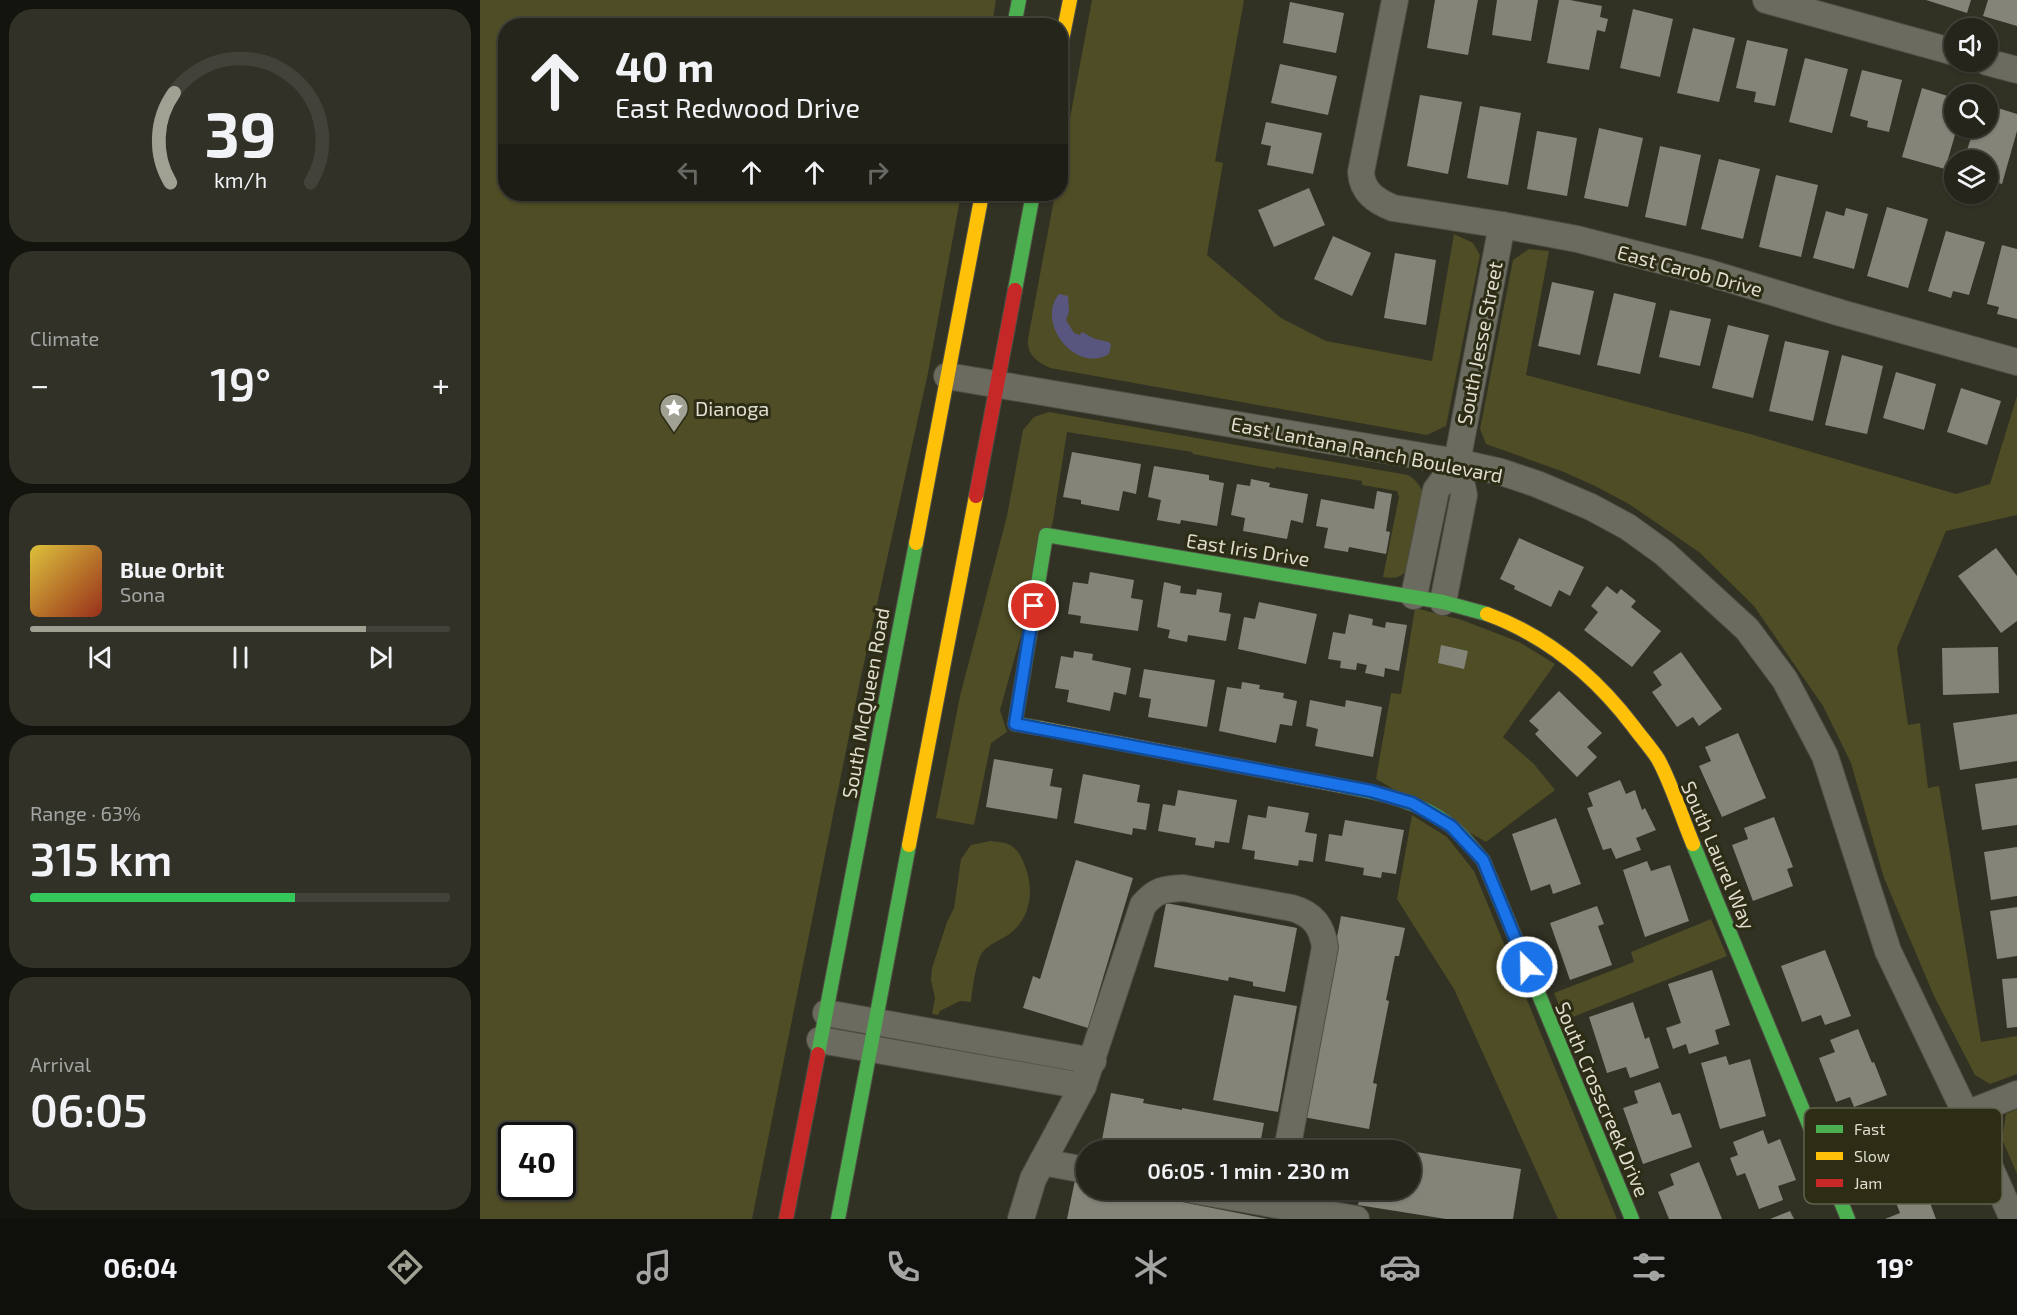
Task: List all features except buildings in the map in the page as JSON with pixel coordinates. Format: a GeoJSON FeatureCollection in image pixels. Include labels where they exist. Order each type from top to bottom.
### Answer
{"type":"FeatureCollection","features":[{"type":"Feature","properties":{"kind":"street"},"geometry":{"type":"LineString","coordinates":[[1016,18],[1019,0]]}},
{"type":"Feature","properties":{"kind":"street"},"geometry":{"type":"LineString","coordinates":[[1066,18],[1070,0]]}},
{"type":"Feature","properties":{"kind":"street","name":"East Carob Drive"},"geometry":{"type":"LineString","coordinates":[[1395,0],[1361,172],[1364,187],[1377,201],[1393,208],[1577,239],[1706,272],[1841,313],[2017,362]]}},
{"type":"Feature","properties":{"kind":"street"},"geometry":{"type":"LineString","coordinates":[[1766,0],[1944,49]]}},
{"type":"Feature","properties":{"kind":"street"},"geometry":{"type":"LineString","coordinates":[[1998,65],[2017,70]]}},
{"type":"Feature","properties":{"kind":"street","name":"South McQueen Road"},"geometry":{"type":"LineString","coordinates":[[786,1219],[981,201]]}},
{"type":"Feature","properties":{"kind":"street"},"geometry":{"type":"LineString","coordinates":[[838,1219],[1032,201]]}},
{"type":"Feature","properties":{"kind":"street","name":"South Jesse Street"},"geometry":{"type":"LineString","coordinates":[[1414,596],[1436,490],[1456,462],[1502,225]]}},
{"type":"Feature","properties":{"kind":"street","name":"East Lantana Ranch Boulevard"},"geometry":{"type":"LineString","coordinates":[[947,376],[1456,462],[1501,472],[1537,484],[1591,507],[1628,527],[1664,552],[1747,629],[1785,680],[1825,756],[1887,951],[1963,1108]]}},
{"type":"Feature","properties":{"kind":"street","name":"South Jesse Street"},"geometry":{"type":"LineString","coordinates":[[1443,602],[1464,495],[1456,462]]}},
{"type":"Feature","properties":{"kind":"street","name":"East Iris Drive"},"geometry":{"type":"LineString","coordinates":[[1443,602],[1046,535],[1015,724],[1371,791],[1412,803],[1451,826],[1483,860]]}},
{"type":"Feature","properties":{"kind":"street","name":"South Laurel Way"},"geometry":{"type":"LineString","coordinates":[[1443,602],[1500,619],[1551,645],[1596,681],[1626,715],[1658,760],[1804,1113]]}},
{"type":"Feature","properties":{"kind":"street","name":"South Crosscreek Drive"},"geometry":{"type":"LineString","coordinates":[[1483,860],[1632,1219]]}},
{"type":"Feature","properties":{"kind":"street"},"geometry":{"type":"LineString","coordinates":[[1021,1219],[1026,1200],[1042,1162],[1083,1086],[1093,1061],[1143,905],[1152,894],[1167,888],[1183,888],[1305,912],[1316,920],[1323,934],[1324,948],[1289,1140]]}},
{"type":"Feature","properties":{"kind":"street"},"geometry":{"type":"LineString","coordinates":[[826,1013],[1093,1061]]}},
{"type":"Feature","properties":{"kind":"street"},"geometry":{"type":"LineString","coordinates":[[820,1040],[1083,1086]]}},
{"type":"Feature","properties":{"kind":"street"},"geometry":{"type":"LineString","coordinates":[[988,1070],[994,1043]]}},
{"type":"Feature","properties":{"kind":"street"},"geometry":{"type":"LineString","coordinates":[[1981,1108],[2017,1094]]}},
{"type":"Feature","properties":{"kind":"street"},"geometry":{"type":"LineString","coordinates":[[1042,1162],[1076,1168]]}},
{"type":"Feature","properties":{"kind":"street","name":"East Lantana Ranch Boulevard"},"geometry":{"type":"LineString","coordinates":[[2002,1194],[2013,1219]]}},
{"type":"Feature","properties":{"kind":"street"},"geometry":{"type":"LineString","coordinates":[[1290,1200],[1356,1219]]}},
{"type":"Feature","properties":{"kind":"street","name":"South Laurel Way"},"geometry":{"type":"LineString","coordinates":[[1842,1204],[1848,1219]]}},
{"type":"Feature","properties":{"kind":"shaded area"},"geometry":{"type":"Polygon","coordinates":[[[480,0],[996,0],[993,18],[498,18],[498,201],[960,201],[928,373],[859,686],[752,1219],[480,1219],[480,0]]]}},
{"type":"Feature","properties":{"kind":"shaded area"},"geometry":{"type":"Polygon","coordinates":[[[1092,0],[1244,0],[1215,161],[1223,163],[1207,255],[1281,318],[1326,341],[1432,361],[1454,234],[1473,243],[1480,255],[1446,426],[1427,435],[1050,368],[1033,357],[1028,339],[1054,201],[1068,201],[1068,129],[1092,0]]]}},
{"type":"Feature","properties":{"kind":"shaded area"},"geometry":{"type":"Polygon","coordinates":[[[1529,249],[1549,251],[1526,375],[1750,434],[1956,494],[1990,484],[2017,396],[2017,515],[1946,531],[1897,648],[1908,725],[1920,723],[1928,788],[1939,786],[1981,1042],[2017,1036],[2017,1074],[1990,1084],[1975,1075],[1934,996],[1884,878],[1851,763],[1823,706],[1754,606],[1699,552],[1629,504],[1564,472],[1486,444],[1480,429],[1513,260],[1529,249]]]}},
{"type":"Feature","properties":{"kind":"shaded area"},"geometry":{"type":"Polygon","coordinates":[[[1059,294],[1068,296],[1069,312],[1066,320],[1074,333],[1080,335],[1082,332],[1095,339],[1109,342],[1111,345],[1109,354],[1097,358],[1084,357],[1073,352],[1063,343],[1052,319],[1053,306],[1059,294]]]}},
{"type":"Feature","properties":{"kind":"shaded area"},"geometry":{"type":"Polygon","coordinates":[[[1049,412],[1408,475],[1418,484],[1424,497],[1414,548],[1408,567],[1403,574],[1383,577],[1399,497],[1397,491],[1362,485],[1362,481],[1276,467],[1275,469],[1192,452],[1067,432],[1053,521],[1000,710],[1007,732],[991,743],[974,825],[936,818],[960,696],[1007,516],[1023,430],[1034,417],[1049,412]]]}},
{"type":"Feature","properties":{"kind":"shaded area"},"geometry":{"type":"Polygon","coordinates":[[[1415,608],[1462,620],[1519,642],[1555,664],[1503,737],[1534,764],[1555,790],[1486,842],[1376,779],[1391,693],[1401,694],[1415,608]]]}},
{"type":"Feature","properties":{"kind":"shaded area"},"geometry":{"type":"Polygon","coordinates":[[[1412,815],[1447,837],[1474,871],[1617,1219],[1558,1219],[1454,989],[1397,899],[1412,815]]]}},
{"type":"Feature","properties":{"kind":"shaded area"},"geometry":{"type":"Polygon","coordinates":[[[990,841],[1008,844],[1020,856],[1029,880],[1028,908],[1019,925],[1012,932],[982,953],[976,969],[971,1002],[960,1001],[940,1011],[938,1015],[932,1014],[935,998],[931,980],[932,968],[954,908],[961,859],[971,845],[990,841]]]}},
{"type":"Feature","properties":{"kind":"shaded area"},"geometry":{"type":"Polygon","coordinates":[[[1711,919],[1727,956],[1565,1020],[1554,993],[1634,962],[1631,952],[1711,919]]]}},
{"type":"Feature","properties":{"kind":"shaded area"},"geometry":{"type":"Polygon","coordinates":[[[2017,1109],[2017,1174],[2002,1139],[2006,1114],[2017,1109]]]}},
{"type":"Feature","properties":{"kind":"traffic: fast"},"geometry":{"type":"LineString","coordinates":[[1016,18],[1019,0]]}},
{"type":"Feature","properties":{"kind":"traffic: fast"},"geometry":{"type":"LineString","coordinates":[[1015,290],[1032,201]]}},
{"type":"Feature","properties":{"kind":"traffic: fast"},"geometry":{"type":"LineString","coordinates":[[1039,728],[1015,724],[1046,535],[1443,602],[1487,614]]}},
{"type":"Feature","properties":{"kind":"traffic: fast"},"geometry":{"type":"LineString","coordinates":[[818,1054],[916,543]]}},
{"type":"Feature","properties":{"kind":"traffic: fast"},"geometry":{"type":"LineString","coordinates":[[1343,786],[1385,795],[1426,810],[1455,830],[1483,860],[1632,1219]]}},
{"type":"Feature","properties":{"kind":"traffic: fast"},"geometry":{"type":"LineString","coordinates":[[1693,844],[1804,1113]]}},
{"type":"Feature","properties":{"kind":"traffic: fast"},"geometry":{"type":"LineString","coordinates":[[838,1219],[909,845]]}},
{"type":"Feature","properties":{"kind":"traffic: fast"},"geometry":{"type":"LineString","coordinates":[[1842,1204],[1848,1219]]}},
{"type":"Feature","properties":{"kind":"traffic: slow"},"geometry":{"type":"LineString","coordinates":[[1066,18],[1070,0]]}},
{"type":"Feature","properties":{"kind":"traffic: slow"},"geometry":{"type":"LineString","coordinates":[[916,543],[981,201]]}},
{"type":"Feature","properties":{"kind":"traffic: slow"},"geometry":{"type":"LineString","coordinates":[[909,845],[976,496]]}},
{"type":"Feature","properties":{"kind":"traffic: slow"},"geometry":{"type":"LineString","coordinates":[[1487,614],[1509,623],[1550,646],[1603,690],[1658,759],[1693,844]]}},
{"type":"Feature","properties":{"kind":"traffic: slow"},"geometry":{"type":"LineString","coordinates":[[1039,728],[1343,786]]}},
{"type":"Feature","properties":{"kind":"traffic: jam"},"geometry":{"type":"LineString","coordinates":[[976,496],[1015,290]]}},
{"type":"Feature","properties":{"kind":"traffic: jam"},"geometry":{"type":"LineString","coordinates":[[786,1219],[818,1054]]}},
{"type":"Feature","properties":{"kind":"place","name":"Dianoga"},"geometry":{"type":"Point","coordinates":[674,434]}},
{"type":"Feature","properties":{"kind":"route"},"geometry":{"type":"LineString","coordinates":[[1034,606],[1015,724],[1371,791],[1412,803],[1451,826],[1483,860],[1527,967]]}}]}
